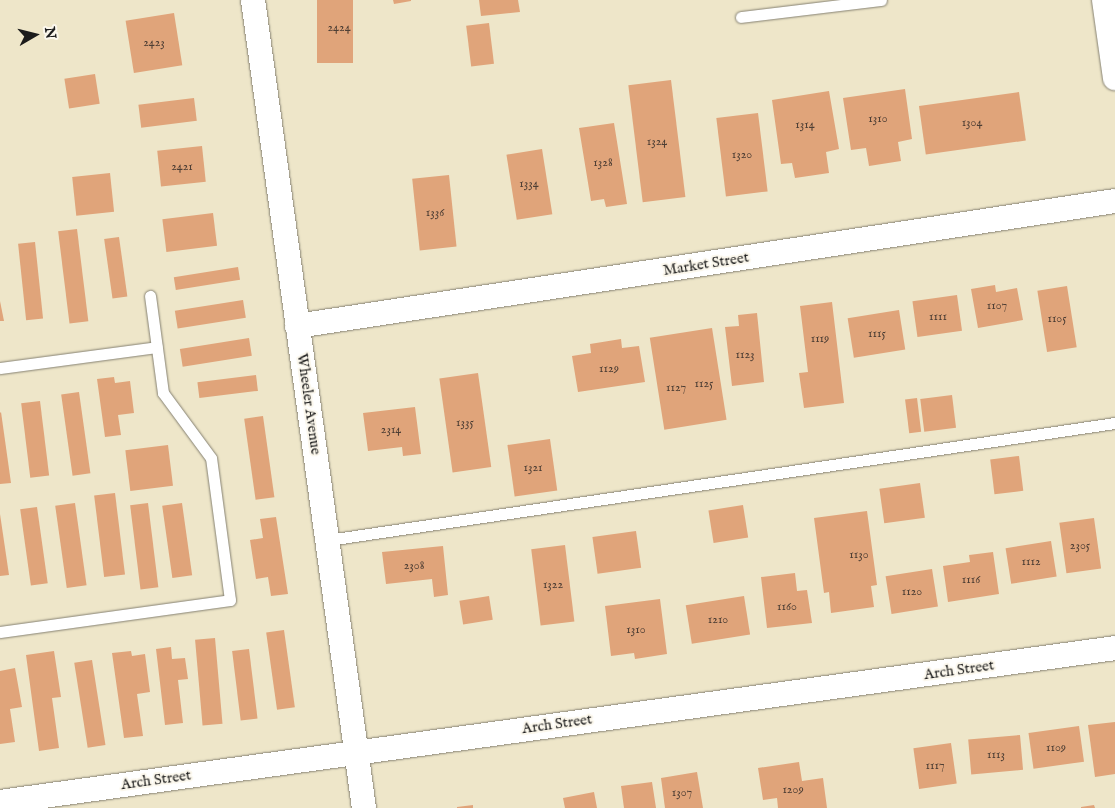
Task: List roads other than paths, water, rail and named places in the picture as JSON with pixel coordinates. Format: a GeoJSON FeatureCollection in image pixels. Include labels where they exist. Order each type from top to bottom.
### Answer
{"type":"FeatureCollection","features":[{"type":"Feature","properties":{"kind":"street","name":"Wheeler Avenue"},"geometry":{"type":"LineString","coordinates":[[253,0],[364,808]]}},
{"type":"Feature","properties":{"kind":"street"},"geometry":{"type":"LineString","coordinates":[[1104,0],[1115,78]]}},
{"type":"Feature","properties":{"kind":"street","name":"Market Street"},"geometry":{"type":"LineString","coordinates":[[297,326],[1115,202]]}},
{"type":"Feature","properties":{"kind":"street","name":"Arch Street"},"geometry":{"type":"LineString","coordinates":[[0,802],[1115,648]]}},
{"type":"Feature","properties":{"kind":"lane"},"geometry":{"type":"LineString","coordinates":[[741,17],[881,0]]}},
{"type":"Feature","properties":{"kind":"lane"},"geometry":{"type":"LineString","coordinates":[[0,632],[230,600],[211,458],[163,393],[150,296]]}},
{"type":"Feature","properties":{"kind":"lane"},"geometry":{"type":"LineString","coordinates":[[0,368],[157,348]]}},
{"type":"Feature","properties":{"kind":"lane"},"geometry":{"type":"LineString","coordinates":[[328,540],[1115,424]]}}]}
